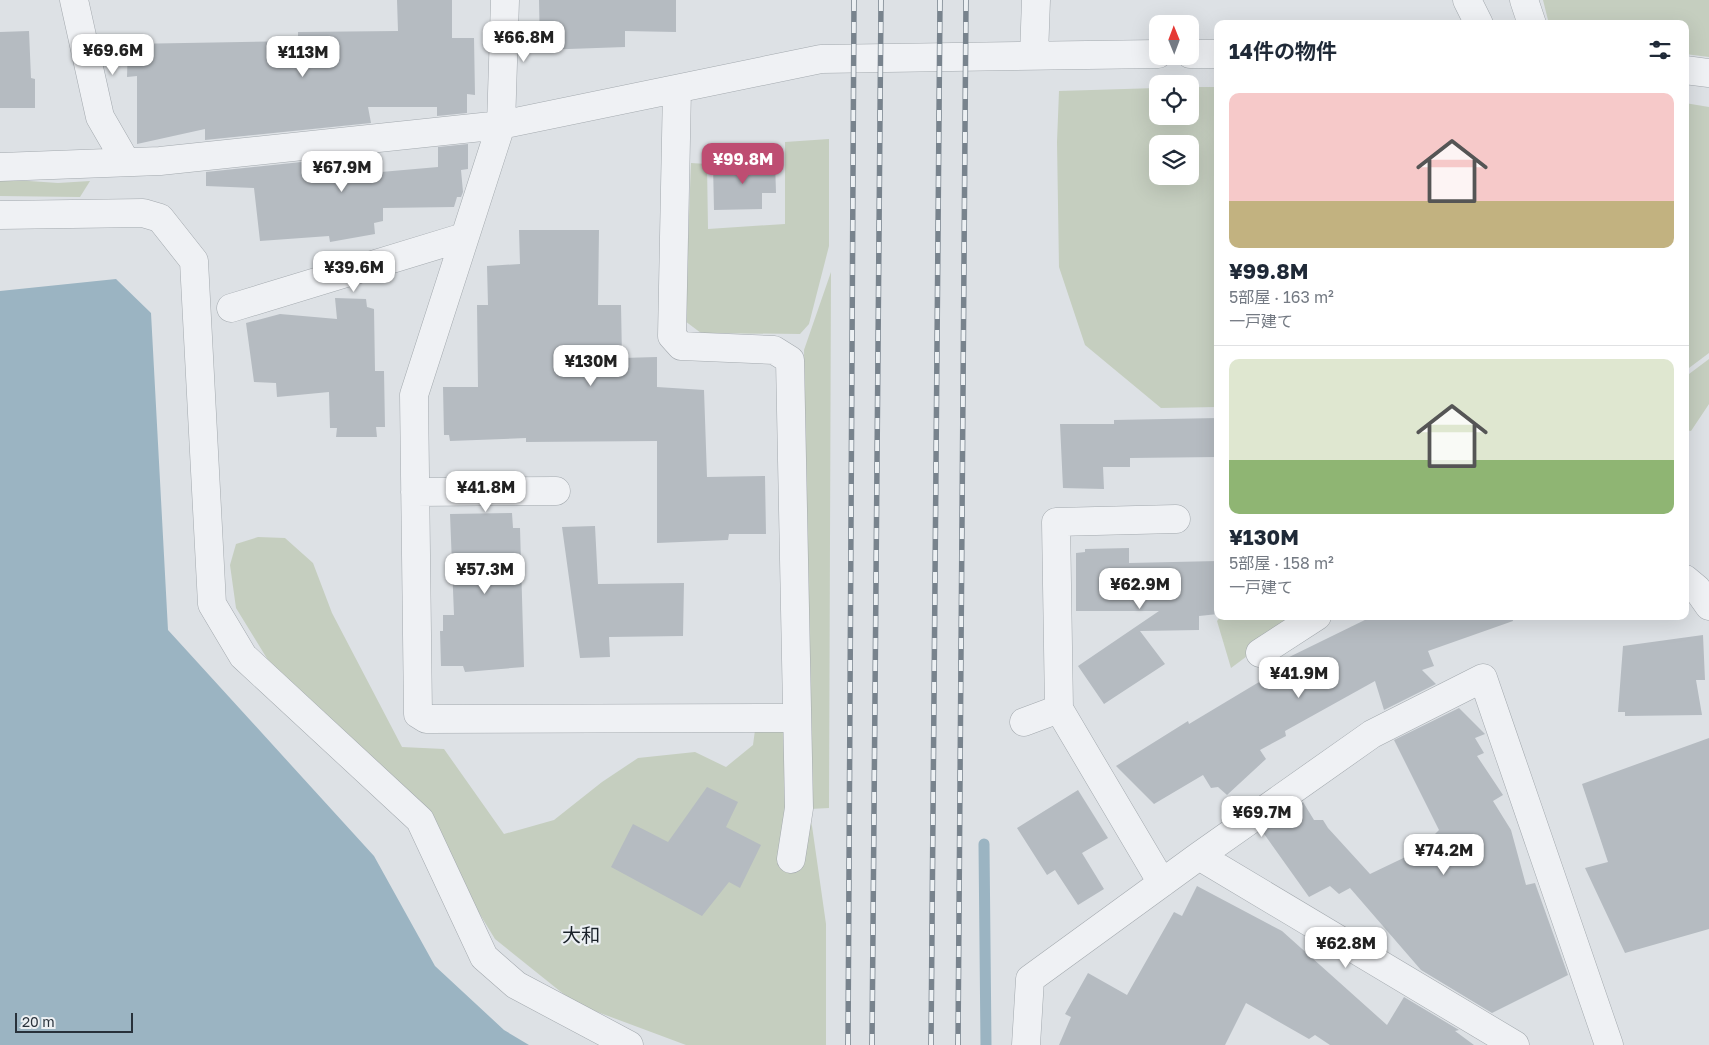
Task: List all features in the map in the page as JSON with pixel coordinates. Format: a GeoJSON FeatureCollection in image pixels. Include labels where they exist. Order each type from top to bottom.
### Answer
{"type":"FeatureCollection","features":[{"type":"Feature","properties":{"kind":"street"},"geometry":{"type":"LineString","coordinates":[[74,0],[100,117],[126,162]]}},
{"type":"Feature","properties":{"kind":"street"},"geometry":{"type":"LineString","coordinates":[[505,0],[501,126],[414,395],[418,714],[426,720],[796,718]]}},
{"type":"Feature","properties":{"kind":"street"},"geometry":{"type":"LineString","coordinates":[[1034,55],[1036,0]]}},
{"type":"Feature","properties":{"kind":"street"},"geometry":{"type":"LineString","coordinates":[[1467,0],[1477,20]]}},
{"type":"Feature","properties":{"kind":"street"},"geometry":{"type":"LineString","coordinates":[[1524,0],[1531,20]]}},
{"type":"Feature","properties":{"kind":"street"},"geometry":{"type":"LineString","coordinates":[[0,166],[160,161],[501,126],[821,59],[1149,54]]}},
{"type":"Feature","properties":{"kind":"street"},"geometry":{"type":"LineString","coordinates":[[1199,54],[1214,54]]}},
{"type":"Feature","properties":{"kind":"street"},"geometry":{"type":"LineString","coordinates":[[1689,70],[1709,73]]}},
{"type":"Feature","properties":{"kind":"street"},"geometry":{"type":"LineString","coordinates":[[677,89],[672,336],[681,346],[774,350],[790,360],[799,808],[791,860]]}},
{"type":"Feature","properties":{"kind":"street"},"geometry":{"type":"LineString","coordinates":[[0,215],[143,213],[160,218],[194,261],[212,604],[243,656],[420,820],[484,957],[516,984],[629,1045]]}},
{"type":"Feature","properties":{"kind":"street"},"geometry":{"type":"LineString","coordinates":[[232,308],[464,237]]}},
{"type":"Feature","properties":{"kind":"street"},"geometry":{"type":"LineString","coordinates":[[415,492],[556,491]]}},
{"type":"Feature","properties":{"kind":"street"},"geometry":{"type":"LineString","coordinates":[[1162,883],[1059,709],[1056,522],[1176,520]]}},
{"type":"Feature","properties":{"kind":"street"},"geometry":{"type":"LineString","coordinates":[[1689,583],[1709,606]]}},
{"type":"Feature","properties":{"kind":"street"},"geometry":{"type":"LineString","coordinates":[[1260,653],[1311,620]]}},
{"type":"Feature","properties":{"kind":"street"},"geometry":{"type":"LineString","coordinates":[[1026,1045],[1030,980],[1199,856],[1372,734],[1483,678],[1609,1045]]}},
{"type":"Feature","properties":{"kind":"street"},"geometry":{"type":"LineString","coordinates":[[1024,722],[1059,709]]}},
{"type":"Feature","properties":{"kind":"street"},"geometry":{"type":"LineString","coordinates":[[1199,856],[1515,1045]]}},
{"type":"Feature","properties":{"kind":"green space"},"geometry":{"type":"Polygon","coordinates":[[[1543,0],[1709,0],[1709,57],[1689,54],[1689,20],[1548,20],[1543,0]]]}},
{"type":"Feature","properties":{"kind":"green space"},"geometry":{"type":"Polygon","coordinates":[[[1199,87],[1214,87],[1214,407],[1161,408],[1085,345],[1059,267],[1057,142],[1059,91],[1149,88],[1149,125],[1199,125],[1199,87]]]}},
{"type":"Feature","properties":{"kind":"green space"},"geometry":{"type":"Polygon","coordinates":[[[1689,104],[1709,107],[1709,353],[1689,368],[1689,104]]]}},
{"type":"Feature","properties":{"kind":"green space"},"geometry":{"type":"Polygon","coordinates":[[[829,139],[829,246],[809,324],[800,334],[701,333],[685,321],[691,163],[707,164],[708,229],[785,224],[785,142],[829,139]]]}},
{"type":"Feature","properties":{"kind":"green space"},"geometry":{"type":"Polygon","coordinates":[[[0,179],[58,183],[90,181],[80,197],[0,196],[0,179]]]}},
{"type":"Feature","properties":{"kind":"green space"},"geometry":{"type":"Polygon","coordinates":[[[831,272],[829,808],[810,809],[804,350],[831,272]]]}},
{"type":"Feature","properties":{"kind":"green space"},"geometry":{"type":"Polygon","coordinates":[[[1709,359],[1709,404],[1691,431],[1689,431],[1689,374],[1709,359]]]}},
{"type":"Feature","properties":{"kind":"green space"},"geometry":{"type":"Polygon","coordinates":[[[258,537],[285,538],[313,563],[332,613],[402,747],[444,749],[504,834],[554,820],[602,782],[638,758],[695,752],[726,767],[753,745],[755,730],[784,731],[812,826],[826,924],[826,1045],[686,1045],[576,1004],[495,939],[451,867],[271,665],[236,608],[230,565],[236,544],[258,537]]]}},
{"type":"Feature","properties":{"kind":"green space"},"geometry":{"type":"Polygon","coordinates":[[[1218,620],[1296,620],[1231,668],[1218,620]]]}},
{"type":"Feature","properties":{"kind":"water"},"geometry":{"type":"Polygon","coordinates":[[[116,279],[151,313],[168,630],[374,856],[435,966],[504,1030],[529,1045],[0,1045],[0,291],[116,279]]]}},
{"type":"Feature","properties":{"kind":"building"},"geometry":{"type":"Polygon","coordinates":[[[397,0],[452,0],[452,38],[474,38],[475,95],[467,94],[467,113],[437,116],[437,107],[368,107],[371,123],[205,140],[205,129],[137,144],[137,76],[127,77],[128,44],[298,41],[298,32],[398,31],[397,0]]]}},
{"type":"Feature","properties":{"kind":"building"},"geometry":{"type":"Polygon","coordinates":[[[539,0],[676,0],[676,32],[625,31],[625,47],[540,50],[539,0]]]}},
{"type":"Feature","properties":{"kind":"building"},"geometry":{"type":"Polygon","coordinates":[[[29,31],[31,78],[35,79],[35,108],[0,108],[0,32],[29,31]]]}},
{"type":"Feature","properties":{"kind":"building"},"geometry":{"type":"Polygon","coordinates":[[[468,144],[468,169],[461,170],[463,192],[461,197],[457,197],[454,207],[383,208],[383,221],[374,223],[375,234],[330,242],[329,236],[260,241],[254,188],[206,186],[206,172],[378,154],[381,172],[438,167],[438,147],[468,144]]]}},
{"type":"Feature","properties":{"kind":"building"},"geometry":{"type":"Polygon","coordinates":[[[775,161],[776,193],[762,193],[762,209],[714,210],[713,164],[775,161]]]}},
{"type":"Feature","properties":{"kind":"building"},"geometry":{"type":"Polygon","coordinates":[[[519,230],[599,230],[598,305],[621,305],[622,358],[657,357],[657,387],[704,390],[707,477],[765,476],[766,534],[729,534],[728,540],[657,543],[657,441],[526,442],[526,438],[450,441],[449,435],[444,435],[443,387],[478,387],[477,305],[488,305],[487,266],[520,264],[519,230]]]}},
{"type":"Feature","properties":{"kind":"building"},"geometry":{"type":"Polygon","coordinates":[[[335,298],[366,299],[367,307],[374,309],[375,371],[384,371],[385,427],[376,427],[377,437],[336,437],[337,428],[330,428],[329,392],[277,397],[276,383],[254,382],[246,323],[280,314],[337,319],[335,298]]]}},
{"type":"Feature","properties":{"kind":"building"},"geometry":{"type":"Polygon","coordinates":[[[1214,418],[1214,457],[1130,458],[1130,467],[1103,467],[1104,489],[1063,488],[1060,424],[1114,424],[1114,420],[1214,418]]]}},
{"type":"Feature","properties":{"kind":"building"},"geometry":{"type":"Polygon","coordinates":[[[512,513],[513,528],[520,528],[524,667],[465,672],[463,666],[441,666],[440,631],[443,631],[443,615],[454,615],[450,514],[512,513]]]}},
{"type":"Feature","properties":{"kind":"building"},"geometry":{"type":"Polygon","coordinates":[[[595,526],[598,584],[684,583],[683,636],[609,637],[610,657],[580,658],[562,527],[595,526]]]}},
{"type":"Feature","properties":{"kind":"building"},"geometry":{"type":"Polygon","coordinates":[[[1129,548],[1129,563],[1214,561],[1214,614],[1199,616],[1199,630],[1140,631],[1165,664],[1104,704],[1078,666],[1159,611],[1076,611],[1076,553],[1085,552],[1085,549],[1129,548]]]}},
{"type":"Feature","properties":{"kind":"building"},"geometry":{"type":"Polygon","coordinates":[[[1365,620],[1513,621],[1428,651],[1434,666],[1422,670],[1436,684],[1384,710],[1375,681],[1285,731],[1286,736],[1260,750],[1266,759],[1227,795],[1218,787],[1211,788],[1203,775],[1154,804],[1116,766],[1188,721],[1189,724],[1279,670],[1279,662],[1365,620]]]}},
{"type":"Feature","properties":{"kind":"building"},"geometry":{"type":"Polygon","coordinates":[[[1703,635],[1705,680],[1696,680],[1702,715],[1625,716],[1625,712],[1618,712],[1623,646],[1703,635]]]}},
{"type":"Feature","properties":{"kind":"building"},"geometry":{"type":"Polygon","coordinates":[[[1459,708],[1485,734],[1475,738],[1484,753],[1477,756],[1503,795],[1493,801],[1511,830],[1526,885],[1535,883],[1568,975],[1492,1013],[1421,970],[1350,888],[1339,894],[1330,886],[1309,897],[1262,831],[1303,802],[1314,820],[1323,820],[1370,874],[1418,851],[1439,830],[1394,740],[1459,708]]]}},
{"type":"Feature","properties":{"kind":"building"},"geometry":{"type":"Polygon","coordinates":[[[1709,738],[1709,929],[1625,953],[1585,868],[1608,862],[1582,784],[1709,738]]]}},
{"type":"Feature","properties":{"kind":"building"},"geometry":{"type":"Polygon","coordinates":[[[707,787],[738,802],[726,827],[761,845],[740,888],[729,882],[702,916],[611,867],[633,824],[668,842],[707,787]]]}},
{"type":"Feature","properties":{"kind":"building"},"geometry":{"type":"Polygon","coordinates":[[[1078,790],[1108,838],[1082,853],[1104,889],[1078,905],[1055,870],[1047,875],[1017,828],[1078,790]]]}},
{"type":"Feature","properties":{"kind":"building"},"geometry":{"type":"Polygon","coordinates":[[[1197,886],[1282,931],[1387,1025],[1404,997],[1459,1030],[1455,1031],[1474,1045],[1330,1045],[1315,1035],[1309,1039],[1246,1003],[1225,1045],[1059,1045],[1071,1017],[1065,1014],[1088,973],[1127,995],[1174,912],[1182,916],[1197,886]]]}},
{"type":"Feature","properties":{"kind":"waterway"},"geometry":{"type":"LineString","coordinates":[[984,844],[986,1045]]}},
{"type":"Feature","properties":{"kind":"railway"},"geometry":{"type":"LineString","coordinates":[[848,1045],[854,0]]}},
{"type":"Feature","properties":{"kind":"railway"},"geometry":{"type":"LineString","coordinates":[[872,1045],[881,0]]}},
{"type":"Feature","properties":{"kind":"railway"},"geometry":{"type":"LineString","coordinates":[[931,1045],[940,0]]}},
{"type":"Feature","properties":{"kind":"railway"},"geometry":{"type":"LineString","coordinates":[[958,1045],[966,0]]}},
{"type":"Feature","properties":{"kind":"district","name":"大和"},"geometry":{"type":"Point","coordinates":[581,935]}}]}
